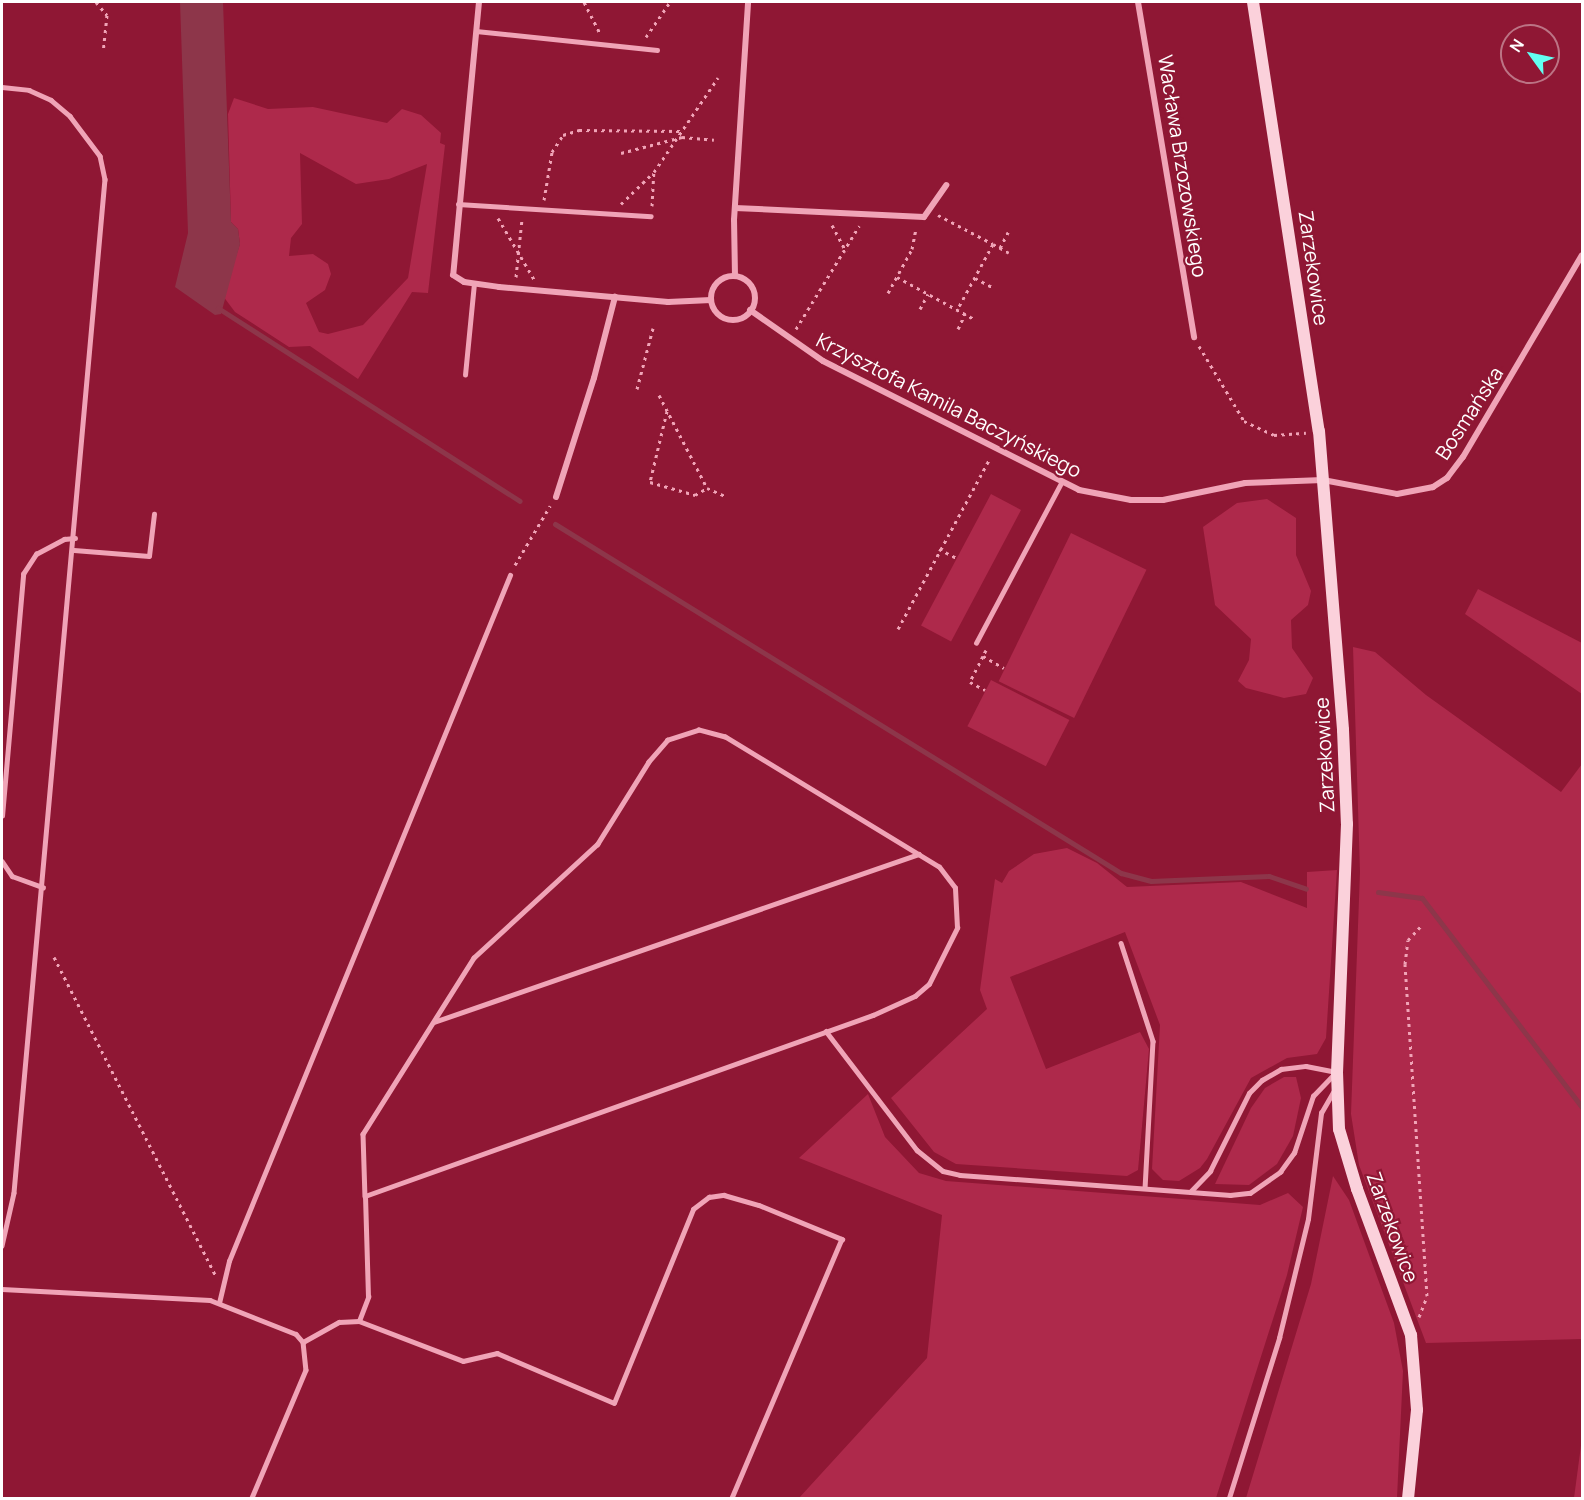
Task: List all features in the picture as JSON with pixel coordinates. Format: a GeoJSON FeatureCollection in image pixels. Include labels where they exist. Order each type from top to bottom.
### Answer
{"type":"FeatureCollection","features":[{"type":"Feature","properties":{"kind":"street"},"geometry":{"type":"LineString","coordinates":[[479,2],[450,269],[464,282],[615,297],[711,300]]}},
{"type":"Feature","properties":{"kind":"street"},"geometry":{"type":"LineString","coordinates":[[735,276],[735,208],[748,2]]}},
{"type":"Feature","properties":{"kind":"street","name":"Wacława Brzozowskiego"},"geometry":{"type":"LineString","coordinates":[[1138,2],[1194,337]]}},
{"type":"Feature","properties":{"kind":"street","name":"Zarzekowice"},"geometry":{"type":"LineString","coordinates":[[1253,2],[1319,431],[1323,480],[1347,824],[1337,1072],[1340,1129],[1357,1189],[1411,1335],[1417,1410],[1408,1498]]}},
{"type":"Feature","properties":{"kind":"street"},"geometry":{"type":"LineString","coordinates":[[735,208],[924,218],[946,185]]}},
{"type":"Feature","properties":{"kind":"street","name":"Bosmańska"},"geometry":{"type":"LineString","coordinates":[[1323,480],[1398,494],[1417,492],[1447,478],[1475,438],[1582,255]]}},
{"type":"Feature","properties":{"kind":"street"},"geometry":{"type":"LineString","coordinates":[[735,276],[751,285],[754,294],[750,310],[737,319],[728,319],[715,311],[711,300],[715,285],[735,276]]}},
{"type":"Feature","properties":{"kind":"street"},"geometry":{"type":"LineString","coordinates":[[556,497],[594,378],[615,297]]}},
{"type":"Feature","properties":{"kind":"street","name":"Krzysztofa Kamila Baczyńskiego"},"geometry":{"type":"LineString","coordinates":[[750,310],[816,357],[1061,483],[1103,497],[1163,500],[1245,483],[1323,480]]}},
{"type":"Feature","properties":{"kind":"lane"},"geometry":{"type":"LineString","coordinates":[[476,31],[657,50]]}},
{"type":"Feature","properties":{"kind":"lane"},"geometry":{"type":"LineString","coordinates":[[2,87],[30,90],[51,100],[70,116],[100,156],[105,179],[74,550],[14,1194],[2,1246]]}},
{"type":"Feature","properties":{"kind":"lane"},"geometry":{"type":"LineString","coordinates":[[458,204],[651,216]]}},
{"type":"Feature","properties":{"kind":"lane"},"geometry":{"type":"LineString","coordinates":[[465,375],[474,283]]}},
{"type":"Feature","properties":{"kind":"lane"},"geometry":{"type":"LineString","coordinates":[[976,643],[1061,483]]}},
{"type":"Feature","properties":{"kind":"lane"},"geometry":{"type":"LineString","coordinates":[[74,550],[149,556],[154,514]]}},
{"type":"Feature","properties":{"kind":"lane"},"geometry":{"type":"LineString","coordinates":[[2,816],[23,574],[36,554],[64,539],[75,538]]}},
{"type":"Feature","properties":{"kind":"lane"},"geometry":{"type":"LineString","coordinates":[[219,1303],[229,1261],[510,575]]}},
{"type":"Feature","properties":{"kind":"lane"},"geometry":{"type":"LineString","coordinates":[[359,1321],[368,1297],[363,1134],[474,958],[598,844],[649,762],[668,740],[699,730],[725,737],[939,867],[955,888],[957,928],[929,984],[915,996],[826,1031],[365,1196]]}},
{"type":"Feature","properties":{"kind":"lane"},"geometry":{"type":"LineString","coordinates":[[434,1022],[919,854]]}},
{"type":"Feature","properties":{"kind":"lane"},"geometry":{"type":"LineString","coordinates":[[2,861],[12,876],[43,887]]}},
{"type":"Feature","properties":{"kind":"lane"},"geometry":{"type":"LineString","coordinates":[[1121,943],[1153,1041],[1145,1188]]}},
{"type":"Feature","properties":{"kind":"lane"},"geometry":{"type":"LineString","coordinates":[[826,1031],[917,1150],[943,1171],[1189,1192],[1230,1195],[1265,1186],[1294,1153],[1313,1096],[1337,1072]]}},
{"type":"Feature","properties":{"kind":"lane"},"geometry":{"type":"LineString","coordinates":[[1189,1192],[1210,1171],[1244,1103],[1262,1080],[1281,1069],[1306,1066],[1337,1072]]}},
{"type":"Feature","properties":{"kind":"lane"},"geometry":{"type":"LineString","coordinates":[[1229,1498],[1282,1328],[1308,1220],[1321,1113],[1332,1098],[1337,1072]]}},
{"type":"Feature","properties":{"kind":"lane"},"geometry":{"type":"LineString","coordinates":[[303,1342],[339,1322],[359,1321],[463,1361],[497,1353],[614,1403],[693,1209],[709,1197],[724,1195],[759,1205],[842,1239],[732,1498]]}},
{"type":"Feature","properties":{"kind":"lane"},"geometry":{"type":"LineString","coordinates":[[2,1289],[181,1297],[219,1303],[296,1334],[303,1342],[306,1370],[252,1498]]}},
{"type":"Feature","properties":{"kind":"path"},"geometry":{"type":"LineString","coordinates":[[96,2],[107,15],[103,52]]}},
{"type":"Feature","properties":{"kind":"path"},"geometry":{"type":"LineString","coordinates":[[591,2],[585,3],[606,45]]}},
{"type":"Feature","properties":{"kind":"path"},"geometry":{"type":"LineString","coordinates":[[639,48],[670,2]]}},
{"type":"Feature","properties":{"kind":"path"},"geometry":{"type":"LineString","coordinates":[[610,214],[654,172],[718,78]]}},
{"type":"Feature","properties":{"kind":"path"},"geometry":{"type":"LineString","coordinates":[[543,210],[552,152],[563,135],[579,130],[680,131]]}},
{"type":"Feature","properties":{"kind":"path"},"geometry":{"type":"LineString","coordinates":[[621,153],[674,140],[714,140]]}},
{"type":"Feature","properties":{"kind":"path"},"geometry":{"type":"LineString","coordinates":[[651,216],[654,172]]}},
{"type":"Feature","properties":{"kind":"path"},"geometry":{"type":"LineString","coordinates":[[492,206],[534,279]]}},
{"type":"Feature","properties":{"kind":"path"},"geometry":{"type":"LineString","coordinates":[[516,277],[523,208]]}},
{"type":"Feature","properties":{"kind":"path"},"geometry":{"type":"LineString","coordinates":[[929,210],[1009,253]]}},
{"type":"Feature","properties":{"kind":"path"},"geometry":{"type":"LineString","coordinates":[[888,293],[912,249],[916,217]]}},
{"type":"Feature","properties":{"kind":"path"},"geometry":{"type":"LineString","coordinates":[[832,225],[846,251]]}},
{"type":"Feature","properties":{"kind":"path"},"geometry":{"type":"LineString","coordinates":[[795,332],[859,226]]}},
{"type":"Feature","properties":{"kind":"path"},"geometry":{"type":"LineString","coordinates":[[1000,248],[1008,232]]}},
{"type":"Feature","properties":{"kind":"path"},"geometry":{"type":"LineString","coordinates":[[957,310],[993,244]]}},
{"type":"Feature","properties":{"kind":"path"},"geometry":{"type":"LineString","coordinates":[[897,277],[974,319]]}},
{"type":"Feature","properties":{"kind":"path"},"geometry":{"type":"LineString","coordinates":[[975,278],[992,286]]}},
{"type":"Feature","properties":{"kind":"path"},"geometry":{"type":"LineString","coordinates":[[920,309],[928,294]]}},
{"type":"Feature","properties":{"kind":"path"},"geometry":{"type":"LineString","coordinates":[[958,328],[965,314]]}},
{"type":"Feature","properties":{"kind":"path"},"geometry":{"type":"LineString","coordinates":[[638,389],[653,328]]}},
{"type":"Feature","properties":{"kind":"path"},"geometry":{"type":"LineString","coordinates":[[1194,337],[1245,421],[1274,435],[1291,436],[1319,431]]}},
{"type":"Feature","properties":{"kind":"path"},"geometry":{"type":"LineString","coordinates":[[659,395],[707,488],[727,497]]}},
{"type":"Feature","properties":{"kind":"path"},"geometry":{"type":"LineString","coordinates":[[667,411],[650,482],[695,495],[707,488]]}},
{"type":"Feature","properties":{"kind":"path"},"geometry":{"type":"LineString","coordinates":[[898,629],[991,456]]}},
{"type":"Feature","properties":{"kind":"path"},"geometry":{"type":"LineString","coordinates":[[510,575],[556,497]]}},
{"type":"Feature","properties":{"kind":"path"},"geometry":{"type":"LineString","coordinates":[[939,549],[957,558]]}},
{"type":"Feature","properties":{"kind":"path"},"geometry":{"type":"LineString","coordinates":[[976,643],[987,649],[970,682],[986,690]]}},
{"type":"Feature","properties":{"kind":"path"},"geometry":{"type":"LineString","coordinates":[[983,656],[1004,668]]}},
{"type":"Feature","properties":{"kind":"path"},"geometry":{"type":"LineString","coordinates":[[1411,1335],[1427,1296],[1405,964],[1408,940],[1420,927]]}},
{"type":"Feature","properties":{"kind":"path"},"geometry":{"type":"LineString","coordinates":[[54,957],[216,1276],[214,1283]]}},
{"type":"Feature","properties":{"kind":"shaded area"},"geometry":{"type":"Polygon","coordinates":[[[180,2],[223,2],[231,222],[238,229],[240,244],[221,314],[215,315],[175,287],[188,233],[180,2]]]}},
{"type":"Feature","properties":{"kind":"shaded area"},"geometry":{"type":"Polygon","coordinates":[[[234,98],[268,109],[313,107],[387,123],[402,109],[421,115],[441,133],[440,143],[445,145],[428,293],[412,292],[358,379],[310,346],[289,347],[235,312],[223,296],[240,244],[238,229],[231,222],[228,114],[234,98]],[[300,153],[302,224],[291,238],[289,256],[313,254],[328,264],[331,274],[325,290],[306,303],[319,332],[328,334],[363,325],[408,278],[427,164],[389,179],[356,184],[300,153]]]}},
{"type":"Feature","properties":{"kind":"shaded area"},"geometry":{"type":"Polygon","coordinates":[[[991,494],[1021,510],[951,642],[921,626],[991,494]]]}},
{"type":"Feature","properties":{"kind":"shaded area"},"geometry":{"type":"Polygon","coordinates":[[[1267,499],[1296,518],[1296,555],[1311,591],[1308,605],[1291,620],[1292,648],[1313,678],[1306,694],[1284,698],[1246,688],[1238,681],[1249,660],[1251,639],[1215,605],[1203,527],[1237,503],[1267,499]]]}},
{"type":"Feature","properties":{"kind":"shaded area"},"geometry":{"type":"Polygon","coordinates":[[[1071,533],[1146,570],[1074,718],[999,681],[1071,533]]]}},
{"type":"Feature","properties":{"kind":"shaded area"},"geometry":{"type":"Polygon","coordinates":[[[1478,589],[1582,643],[1582,694],[1465,614],[1478,589]]]}},
{"type":"Feature","properties":{"kind":"shaded area"},"geometry":{"type":"Polygon","coordinates":[[[1353,647],[1375,652],[1426,695],[1561,792],[1582,764],[1582,1339],[1426,1343],[1359,1165],[1351,1114],[1360,872],[1353,647]]]}},
{"type":"Feature","properties":{"kind":"shaded area"},"geometry":{"type":"Polygon","coordinates":[[[991,680],[1069,720],[1046,766],[967,726],[991,680]]]}},
{"type":"Feature","properties":{"kind":"shaded area"},"geometry":{"type":"Polygon","coordinates":[[[1067,848],[1097,863],[1127,887],[1241,882],[1307,908],[1307,872],[1337,870],[1326,1038],[1317,1054],[1287,1058],[1251,1078],[1207,1159],[1200,1168],[1179,1181],[1163,1180],[1152,1169],[1160,1025],[1125,932],[1010,977],[1046,1069],[1140,1032],[1149,1049],[1138,1170],[1127,1176],[956,1164],[934,1152],[891,1098],[987,1009],[980,990],[995,879],[1002,883],[1009,871],[1034,854],[1067,848]]]}},
{"type":"Feature","properties":{"kind":"shaded area"},"geometry":{"type":"Polygon","coordinates":[[[1284,1077],[1296,1077],[1301,1098],[1293,1136],[1277,1164],[1249,1185],[1215,1184],[1251,1108],[1265,1088],[1284,1077]]]}},
{"type":"Feature","properties":{"kind":"shaded area"},"geometry":{"type":"Polygon","coordinates":[[[868,1094],[885,1137],[919,1173],[946,1181],[1260,1205],[1288,1193],[1303,1207],[1287,1275],[1216,1498],[799,1498],[927,1358],[942,1215],[799,1158],[868,1094]]]}},
{"type":"Feature","properties":{"kind":"shaded area"},"geometry":{"type":"Polygon","coordinates":[[[1333,1176],[1349,1200],[1394,1323],[1403,1371],[1397,1498],[1246,1498],[1311,1284],[1333,1176]]]}},
{"type":"Feature","properties":{"kind":"shaded area"},"geometry":{"type":"Polygon","coordinates":[[[1582,1438],[1582,1498],[1574,1498],[1582,1438]]]}},
{"type":"Feature","properties":{"kind":"waterway"},"geometry":{"type":"LineString","coordinates":[[218,308],[520,501]]}},
{"type":"Feature","properties":{"kind":"waterway"},"geometry":{"type":"LineString","coordinates":[[555,524],[1121,873],[1151,881],[1269,876],[1306,889]]}},
{"type":"Feature","properties":{"kind":"waterway"},"geometry":{"type":"LineString","coordinates":[[1378,892],[1422,898],[1582,1107]]}}]}
